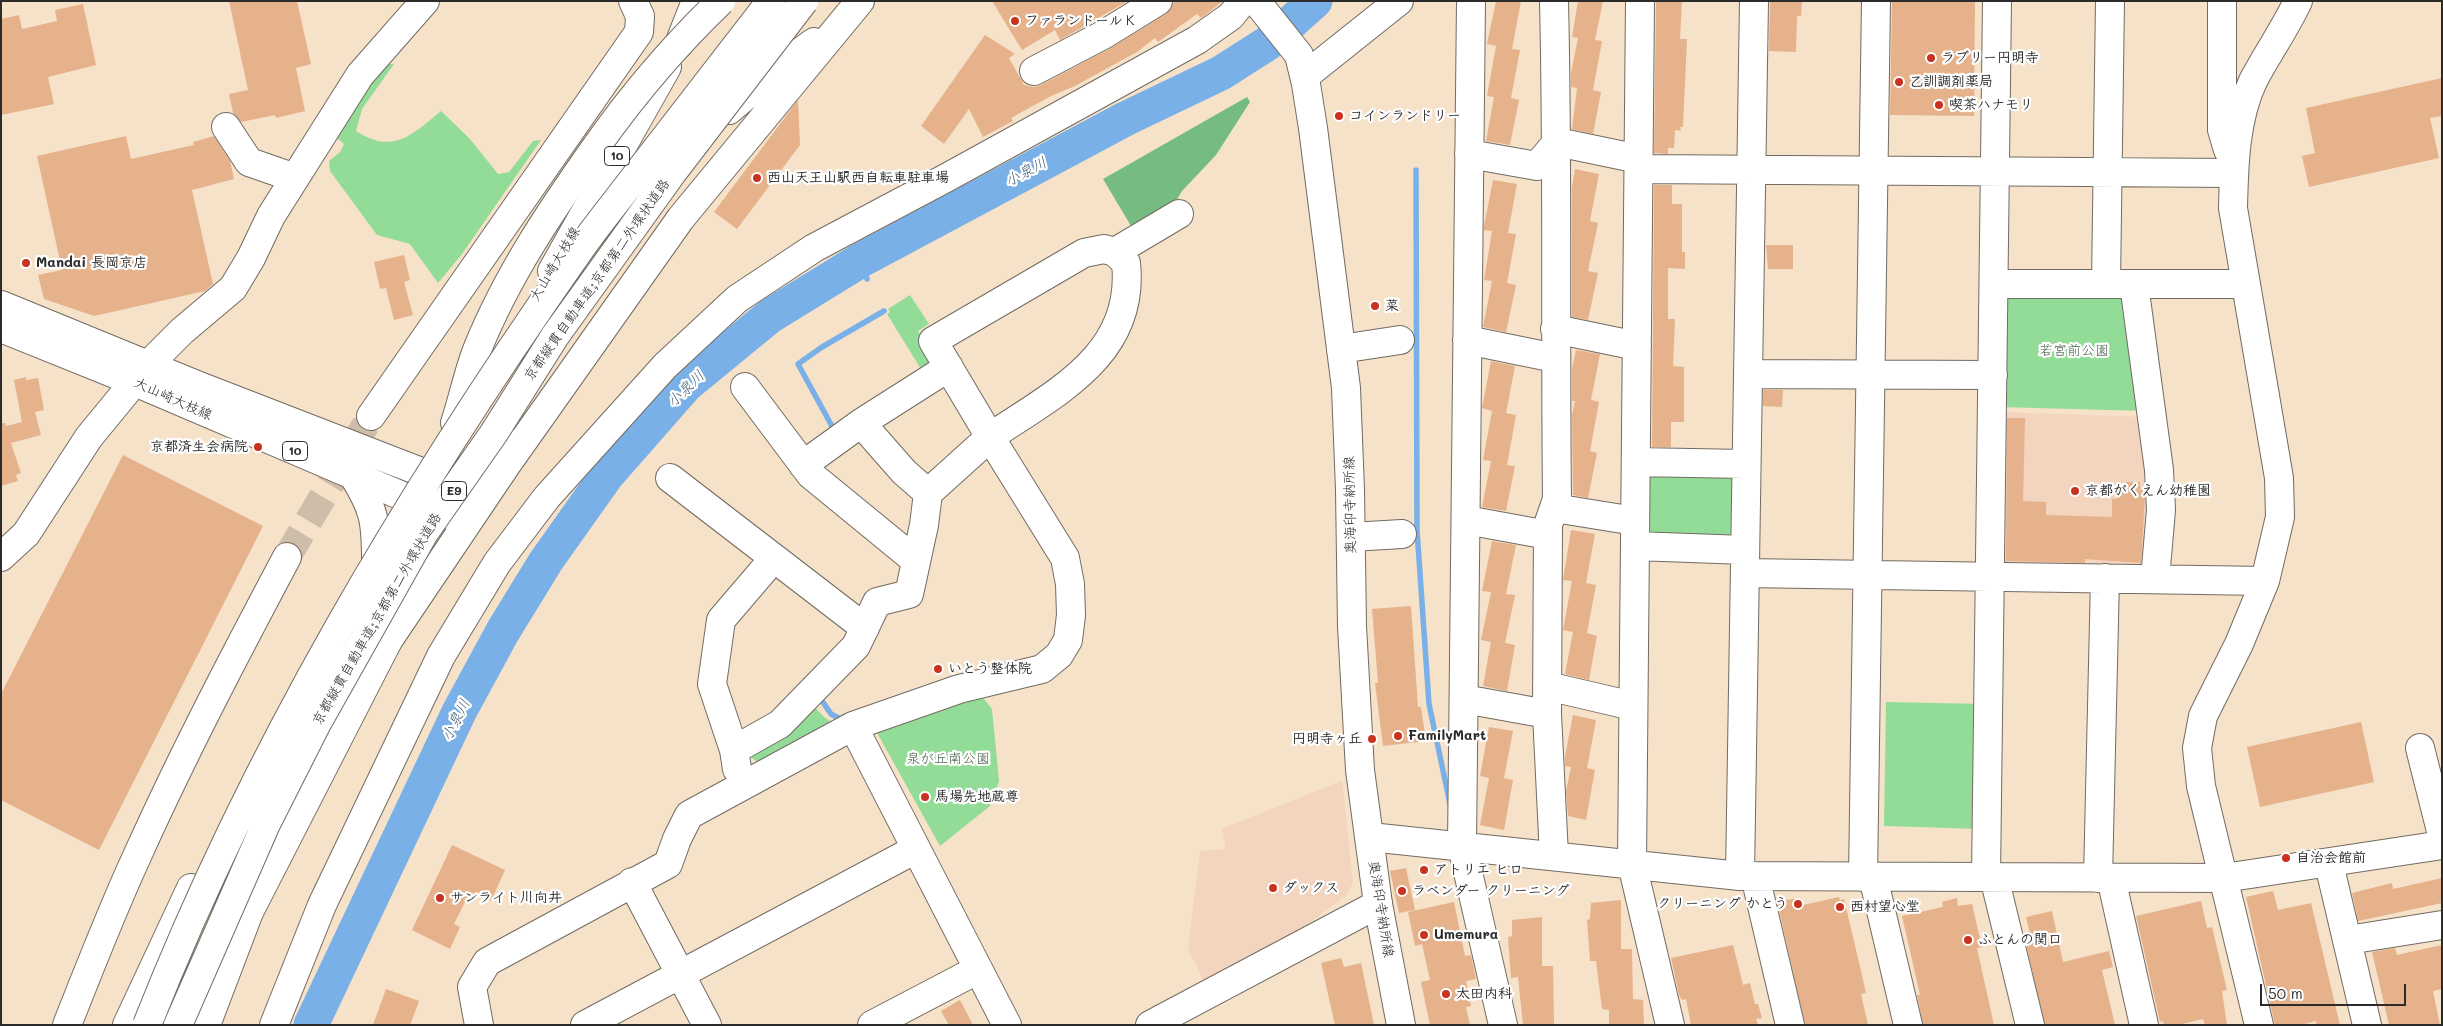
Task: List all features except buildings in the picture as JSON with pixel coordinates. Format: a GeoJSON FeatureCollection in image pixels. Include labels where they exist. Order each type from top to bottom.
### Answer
{"type":"FeatureCollection","features":[{"type":"Feature","properties":{"kind":"main road"},"geometry":{"type":"LineString","coordinates":[[1,557],[26,534],[89,436],[142,373],[182,331],[233,288],[251,258],[271,216],[360,75],[425,1]]}},
{"type":"Feature","properties":{"kind":"main road"},"geometry":{"type":"LineString","coordinates":[[371,416],[638,32],[640,16],[633,1]]}},
{"type":"Feature","properties":{"kind":"main road","name":"大山崎大枝線"},"geometry":{"type":"LineString","coordinates":[[644,169],[677,50],[696,1]]}},
{"type":"Feature","properties":{"kind":"main road"},"geometry":{"type":"LineString","coordinates":[[455,423],[477,350],[508,286],[540,227],[632,96],[686,34],[721,1]]}},
{"type":"Feature","properties":{"kind":"main road","name":"京都縦貫自動車道;京都第二外環状道路"},"geometry":{"type":"LineString","coordinates":[[147,1025],[215,866],[319,663],[407,511],[497,371],[577,252],[771,1]]}},
{"type":"Feature","properties":{"kind":"main road","name":"京都縦貫自動車道;京都第二外環状道路"},"geometry":{"type":"LineString","coordinates":[[179,1025],[266,824],[316,725],[424,533],[494,433],[560,328],[672,173],[804,1]]}},
{"type":"Feature","properties":{"kind":"main road"},"geometry":{"type":"LineString","coordinates":[[127,1025],[196,876],[263,757],[301,699],[376,560],[432,504],[453,487],[487,434],[731,106],[852,11],[875,1]]}},
{"type":"Feature","properties":{"kind":"main road"},"geometry":{"type":"LineString","coordinates":[[1034,71],[1103,35],[1158,1]]}},
{"type":"Feature","properties":{"kind":"main road"},"geometry":{"type":"LineString","coordinates":[[274,1025],[322,905],[441,656],[496,563],[542,505],[665,366],[737,299],[814,248],[1197,40],[1252,2],[1302,65],[1399,1]]}},
{"type":"Feature","properties":{"kind":"main road"},"geometry":{"type":"LineString","coordinates":[[1471,1],[1462,846],[1503,1025]]}},
{"type":"Feature","properties":{"kind":"main road"},"geometry":{"type":"LineString","coordinates":[[1554,1],[1558,142],[1555,328],[1556,499],[1548,524],[1547,686],[1554,856]]}},
{"type":"Feature","properties":{"kind":"main road"},"geometry":{"type":"LineString","coordinates":[[1640,1],[1632,864],[1670,1025]]}},
{"type":"Feature","properties":{"kind":"main road"},"geometry":{"type":"LineString","coordinates":[[1754,1],[1745,561],[1747,876],[1790,1025]]}},
{"type":"Feature","properties":{"kind":"main road"},"geometry":{"type":"LineString","coordinates":[[1876,1],[1867,574],[1868,876],[1908,1025]]}},
{"type":"Feature","properties":{"kind":"main road"},"geometry":{"type":"LineString","coordinates":[[1997,1],[1990,577],[1990,877],[2030,1025]]}},
{"type":"Feature","properties":{"kind":"main road"},"geometry":{"type":"LineString","coordinates":[[2106,284],[2110,1]]}},
{"type":"Feature","properties":{"kind":"main road"},"geometry":{"type":"LineString","coordinates":[[2222,1],[2222,130],[2234,173]]}},
{"type":"Feature","properties":{"kind":"main road"},"geometry":{"type":"LineString","coordinates":[[2259,1025],[2201,786],[2197,748],[2203,716],[2239,644],[2265,581],[2280,517],[2279,478],[2233,208],[2234,173],[2242,111],[2250,89],[2298,1]]}},
{"type":"Feature","properties":{"kind":"main road"},"geometry":{"type":"LineString","coordinates":[[179,1025],[249,912],[383,648],[502,472],[681,218],[852,11]]}},
{"type":"Feature","properties":{"kind":"main road","name":"大山崎大枝線"},"geometry":{"type":"LineString","coordinates":[[432,504],[424,473],[557,263],[677,50]]}},
{"type":"Feature","properties":{"kind":"main road","name":"奥海印寺納所線"},"geometry":{"type":"LineString","coordinates":[[1302,65],[1346,388],[1352,626],[1359,750],[1378,904],[1401,1025]]}},
{"type":"Feature","properties":{"kind":"main road"},"geometry":{"type":"LineString","coordinates":[[226,127],[249,162],[295,178]]}},
{"type":"Feature","properties":{"kind":"main road"},"geometry":{"type":"LineString","coordinates":[[1469,154],[1537,166],[1558,142]]}},
{"type":"Feature","properties":{"kind":"main road"},"geometry":{"type":"LineString","coordinates":[[1558,142],[1639,164],[1751,170],[2234,173]]}},
{"type":"Feature","properties":{"kind":"main road"},"geometry":{"type":"LineString","coordinates":[[1115,252],[1179,214]]}},
{"type":"Feature","properties":{"kind":"main road"},"geometry":{"type":"LineString","coordinates":[[479,1025],[472,987],[487,962],[668,864],[677,839],[689,815],[853,726],[958,689],[1042,669],[1059,655],[1068,640],[1071,615],[1070,584],[1065,558],[990,437],[933,341],[1084,253],[1104,249],[1115,252],[1126,263],[1128,282],[1121,320],[1096,360],[1072,381],[990,437],[928,493],[909,594],[877,602],[856,646],[780,724],[734,750]]}},
{"type":"Feature","properties":{"kind":"main road"},"geometry":{"type":"LineString","coordinates":[[1994,284],[2245,284]]}},
{"type":"Feature","properties":{"kind":"main road"},"geometry":{"type":"LineString","coordinates":[[2134,284],[2159,470],[2161,510],[2155,579]]}},
{"type":"Feature","properties":{"kind":"main road"},"geometry":{"type":"LineString","coordinates":[[383,648],[432,504],[590,304]]}},
{"type":"Feature","properties":{"kind":"main road","name":"大山崎大枝線"},"geometry":{"type":"LineString","coordinates":[[1,305],[353,475],[432,504]]}},
{"type":"Feature","properties":{"kind":"main road","name":"大山崎大枝線"},"geometry":{"type":"LineString","coordinates":[[1,328],[142,373],[208,389],[424,473]]}},
{"type":"Feature","properties":{"kind":"main road"},"geometry":{"type":"LineString","coordinates":[[1555,328],[1637,346]]}},
{"type":"Feature","properties":{"kind":"main road"},"geometry":{"type":"LineString","coordinates":[[1341,348],[1400,340]]}},
{"type":"Feature","properties":{"kind":"main road"},"geometry":{"type":"LineString","coordinates":[[1468,340],[1556,358]]}},
{"type":"Feature","properties":{"kind":"main road"},"geometry":{"type":"LineString","coordinates":[[803,465],[861,423],[949,367]]}},
{"type":"Feature","properties":{"kind":"main road"},"geometry":{"type":"LineString","coordinates":[[1748,374],[1993,375]]}},
{"type":"Feature","properties":{"kind":"main road"},"geometry":{"type":"LineString","coordinates":[[745,387],[811,476],[916,561]]}},
{"type":"Feature","properties":{"kind":"main road"},"geometry":{"type":"LineString","coordinates":[[861,423],[904,472],[928,493]]}},
{"type":"Feature","properties":{"kind":"main road"},"geometry":{"type":"LineString","coordinates":[[1636,462],[1746,464]]}},
{"type":"Feature","properties":{"kind":"main road"},"geometry":{"type":"LineString","coordinates":[[353,475],[370,504],[376,532],[376,560]]}},
{"type":"Feature","properties":{"kind":"main road"},"geometry":{"type":"LineString","coordinates":[[670,478],[865,628]]}},
{"type":"Feature","properties":{"kind":"main road"},"geometry":{"type":"LineString","coordinates":[[1554,508],[1635,534],[1745,561],[1867,574],[2265,581]]}},
{"type":"Feature","properties":{"kind":"main road"},"geometry":{"type":"LineString","coordinates":[[1466,520],[1548,535]]}},
{"type":"Feature","properties":{"kind":"main road"},"geometry":{"type":"LineString","coordinates":[[1351,537],[1402,534]]}},
{"type":"Feature","properties":{"kind":"main road"},"geometry":{"type":"LineString","coordinates":[[67,1025],[137,855],[161,803],[208,707],[287,557]]}},
{"type":"Feature","properties":{"kind":"main road"},"geometry":{"type":"LineString","coordinates":[[739,788],[734,750],[712,684],[721,620],[774,558]]}},
{"type":"Feature","properties":{"kind":"main road"},"geometry":{"type":"LineString","coordinates":[[2105,578],[2104,878],[2144,1025]]}},
{"type":"Feature","properties":{"kind":"main road"},"geometry":{"type":"LineString","coordinates":[[1547,686],[1633,706]]}},
{"type":"Feature","properties":{"kind":"main road"},"geometry":{"type":"LineString","coordinates":[[167,1025],[301,699]]}},
{"type":"Feature","properties":{"kind":"main road"},"geometry":{"type":"LineString","coordinates":[[1464,699],[1547,714]]}},
{"type":"Feature","properties":{"kind":"main road"},"geometry":{"type":"LineString","coordinates":[[853,726],[1007,1025]]}},
{"type":"Feature","properties":{"kind":"main road"},"geometry":{"type":"LineString","coordinates":[[2420,748],[2442,835]]}},
{"type":"Feature","properties":{"kind":"main road"},"geometry":{"type":"LineString","coordinates":[[1370,836],[1747,876],[2224,878],[2328,864],[2442,845]]}},
{"type":"Feature","properties":{"kind":"main road"},"geometry":{"type":"LineString","coordinates":[[585,1025],[916,849]]}},
{"type":"Feature","properties":{"kind":"main road"},"geometry":{"type":"LineString","coordinates":[[2328,864],[2348,940],[2366,1025]]}},
{"type":"Feature","properties":{"kind":"main road"},"geometry":{"type":"LineString","coordinates":[[632,882],[706,1025]]}},
{"type":"Feature","properties":{"kind":"main road"},"geometry":{"type":"LineString","coordinates":[[1150,1025],[1378,904]]}},
{"type":"Feature","properties":{"kind":"main road"},"geometry":{"type":"LineString","coordinates":[[206,1025],[249,912]]}},
{"type":"Feature","properties":{"kind":"main road"},"geometry":{"type":"LineString","coordinates":[[2348,940],[2442,925]]}},
{"type":"Feature","properties":{"kind":"main road"},"geometry":{"type":"LineString","coordinates":[[872,1025],[977,970]]}},
{"type":"Feature","properties":{"kind":"shaded area","name":"京都がくえん幼稚園"},"geometry":{"type":"Polygon","coordinates":[[[1999,412],[2146,417],[2150,570],[1997,570],[1999,412]]]}},
{"type":"Feature","properties":{"kind":"shaded area","name":"ダックス"},"geometry":{"type":"Polygon","coordinates":[[[1342,781],[1353,882],[1347,895],[1290,937],[1205,984],[1188,948],[1200,851],[1226,849],[1222,829],[1342,781]]]}},
{"type":"Feature","properties":{"kind":"green space"},"geometry":{"type":"Polygon","coordinates":[[[377,64],[394,64],[362,109],[356,131],[369,138],[392,142],[402,139],[421,128],[441,111],[470,139],[498,174],[509,172],[533,141],[541,140],[462,254],[438,283],[410,244],[377,235],[330,171],[329,161],[340,152],[344,144],[336,137],[377,64]]]}},
{"type":"Feature","properties":{"kind":"green space"},"geometry":{"type":"Polygon","coordinates":[[[1247,97],[1250,102],[1216,155],[1182,191],[1170,211],[1134,231],[1103,179],[1247,97]]]}},
{"type":"Feature","properties":{"kind":"green space","name":"若宮前公園"},"geometry":{"type":"Polygon","coordinates":[[[2121,293],[2146,411],[1999,407],[2002,298],[2121,293]]]}},
{"type":"Feature","properties":{"kind":"green space"},"geometry":{"type":"Polygon","coordinates":[[[910,295],[929,324],[918,331],[938,362],[924,374],[887,314],[890,312],[888,309],[910,295]]]}},
{"type":"Feature","properties":{"kind":"green space"},"geometry":{"type":"Polygon","coordinates":[[[1737,471],[1734,543],[1644,534],[1645,475],[1737,471]]]}},
{"type":"Feature","properties":{"kind":"green space","name":"泉が丘南公園"},"geometry":{"type":"Polygon","coordinates":[[[981,695],[992,709],[999,781],[990,806],[940,846],[876,731],[981,695]]]}},
{"type":"Feature","properties":{"kind":"green space"},"geometry":{"type":"Polygon","coordinates":[[[810,702],[824,717],[837,726],[763,766],[748,755],[810,702]]]}},
{"type":"Feature","properties":{"kind":"green space"},"geometry":{"type":"Polygon","coordinates":[[[1886,702],[1985,704],[1980,829],[1884,826],[1886,702]]]}},
{"type":"Feature","properties":{"kind":"waterway","name":"小泉川"},"geometry":{"type":"LineString","coordinates":[[311,1025],[459,712],[503,631],[546,561],[607,475],[686,385],[770,316],[861,260],[1125,119],[1221,73],[1268,43],[1315,1]]}},
{"type":"Feature","properties":{"kind":"waterway"},"geometry":{"type":"LineString","coordinates":[[1416,170],[1417,530],[1429,704],[1450,804]]}},
{"type":"Feature","properties":{"kind":"waterway"},"geometry":{"type":"LineString","coordinates":[[861,260],[867,279]]}},
{"type":"Feature","properties":{"kind":"waterway"},"geometry":{"type":"LineString","coordinates":[[836,426],[833,428],[798,364],[822,347],[884,311]]}},
{"type":"Feature","properties":{"kind":"waterway"},"geometry":{"type":"LineString","coordinates":[[820,698],[831,714],[841,719],[845,716]]}},
{"type":"Feature","properties":{"kind":"tunnel"},"geometry":{"type":"LineString","coordinates":[[287,557],[371,416]]}},
{"type":"Feature","properties":{"kind":"place","name":"ファランドールＫ"},"geometry":{"type":"Point","coordinates":[1015,21]}},
{"type":"Feature","properties":{"kind":"place","name":"ラブリー円明寺"},"geometry":{"type":"Point","coordinates":[1931,58]}},
{"type":"Feature","properties":{"kind":"place","name":"乙訓調剤薬局"},"geometry":{"type":"Point","coordinates":[1899,82]}},
{"type":"Feature","properties":{"kind":"place","name":"喫茶ハナモリ"},"geometry":{"type":"Point","coordinates":[1939,105]}},
{"type":"Feature","properties":{"kind":"place","name":"コインランドリー"},"geometry":{"type":"Point","coordinates":[1339,116]}},
{"type":"Feature","properties":{"kind":"place","name":"西山天王山駅西自転車駐車場"},"geometry":{"type":"Point","coordinates":[757,178]}},
{"type":"Feature","properties":{"kind":"place","name":"Mandai 長岡京店"},"geometry":{"type":"Point","coordinates":[26,263]}},
{"type":"Feature","properties":{"kind":"place","name":"菜"},"geometry":{"type":"Point","coordinates":[1375,306]}},
{"type":"Feature","properties":{"kind":"place","name":"京都済生会病院"},"geometry":{"type":"Point","coordinates":[258,447]}},
{"type":"Feature","properties":{"kind":"place","name":"京都がくえん幼稚園"},"geometry":{"type":"Point","coordinates":[2075,491]}},
{"type":"Feature","properties":{"kind":"place","name":"いとう整体院"},"geometry":{"type":"Point","coordinates":[938,669]}},
{"type":"Feature","properties":{"kind":"place","name":"FamilyMart"},"geometry":{"type":"Point","coordinates":[1398,736]}},
{"type":"Feature","properties":{"kind":"place","name":"円明寺ヶ丘"},"geometry":{"type":"Point","coordinates":[1372,739]}},
{"type":"Feature","properties":{"kind":"place","name":"馬場先地蔵尊"},"geometry":{"type":"Point","coordinates":[925,797]}},
{"type":"Feature","properties":{"kind":"place","name":"自治会館前"},"geometry":{"type":"Point","coordinates":[2286,858]}},
{"type":"Feature","properties":{"kind":"place","name":"アトリエ ヒロ"},"geometry":{"type":"Point","coordinates":[1424,870]}},
{"type":"Feature","properties":{"kind":"place","name":"ダックス"},"geometry":{"type":"Point","coordinates":[1273,888]}},
{"type":"Feature","properties":{"kind":"place","name":"ラベンダー クリーニング"},"geometry":{"type":"Point","coordinates":[1402,891]}},
{"type":"Feature","properties":{"kind":"place","name":"サンライト川向井"},"geometry":{"type":"Point","coordinates":[440,898]}},
{"type":"Feature","properties":{"kind":"place","name":"クリーニング かとう"},"geometry":{"type":"Point","coordinates":[1798,904]}},
{"type":"Feature","properties":{"kind":"place","name":"西村望心堂"},"geometry":{"type":"Point","coordinates":[1840,907]}},
{"type":"Feature","properties":{"kind":"place","name":"Umemura"},"geometry":{"type":"Point","coordinates":[1424,935]}},
{"type":"Feature","properties":{"kind":"place","name":"ふとんの関口"},"geometry":{"type":"Point","coordinates":[1968,940]}},
{"type":"Feature","properties":{"kind":"place","name":"太田内科"},"geometry":{"type":"Point","coordinates":[1446,994]}}]}
